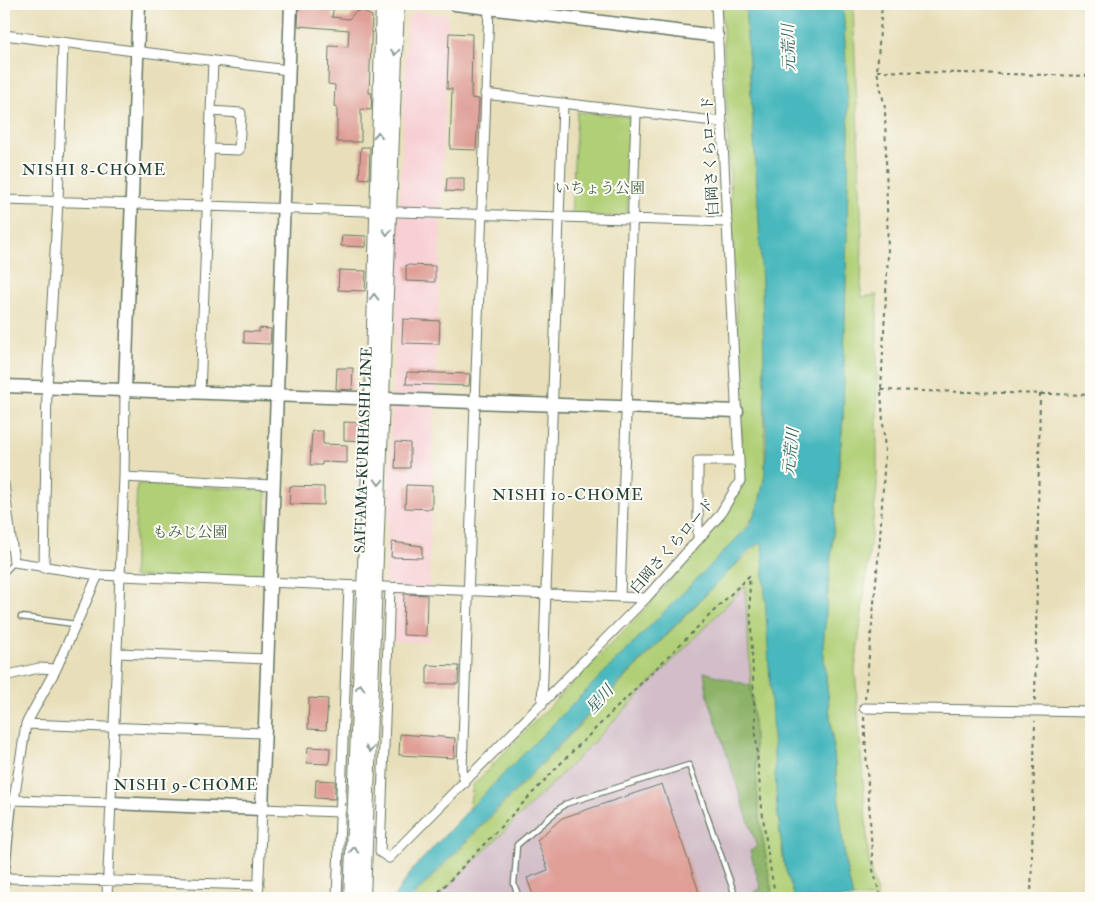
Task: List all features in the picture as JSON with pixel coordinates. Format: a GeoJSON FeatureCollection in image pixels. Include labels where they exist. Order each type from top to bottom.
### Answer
{"type":"FeatureCollection","features":[{"type":"Feature","properties":{"kind":"main road","name":"SAITAMA-KURIHASHI LINE"},"geometry":{"type":"LineString","coordinates":[[359,897],[362,586],[377,400],[382,211],[383,4]]}},
{"type":"Feature","properties":{"kind":"main road","name":"SAITAMA-KURIHASHI LINE"},"geometry":{"type":"LineString","coordinates":[[382,211],[397,4]]}},
{"type":"Feature","properties":{"kind":"street"},"geometry":{"type":"LineString","coordinates":[[107,898],[124,477],[125,390],[139,4]]}},
{"type":"Feature","properties":{"kind":"street"},"geometry":{"type":"LineString","coordinates":[[258,898],[268,582],[285,208],[291,4]]}},
{"type":"Feature","properties":{"kind":"street"},"geometry":{"type":"LineString","coordinates":[[456,4],[489,6],[717,36]]}},
{"type":"Feature","properties":{"kind":"street","name":"白岡さくらロード"},"geometry":{"type":"LineString","coordinates":[[390,588],[380,852],[389,858],[646,598],[719,516],[740,482],[716,4]]}},
{"type":"Feature","properties":{"kind":"street"},"geometry":{"type":"LineString","coordinates":[[465,783],[462,770],[489,6]]}},
{"type":"Feature","properties":{"kind":"street"},"geometry":{"type":"LineString","coordinates":[[4,36],[288,70]]}},
{"type":"Feature","properties":{"kind":"street"},"geometry":{"type":"LineString","coordinates":[[44,568],[47,387],[58,201],[63,43]]}},
{"type":"Feature","properties":{"kind":"street"},"geometry":{"type":"LineString","coordinates":[[200,393],[213,61]]}},
{"type":"Feature","properties":{"kind":"street"},"geometry":{"type":"LineString","coordinates":[[485,94],[722,122]]}},
{"type":"Feature","properties":{"kind":"street"},"geometry":{"type":"LineString","coordinates":[[542,705],[563,104]]}},
{"type":"Feature","properties":{"kind":"street"},"geometry":{"type":"LineString","coordinates":[[210,149],[239,150],[241,113],[211,111]]}},
{"type":"Feature","properties":{"kind":"street"},"geometry":{"type":"LineString","coordinates":[[620,597],[636,112]]}},
{"type":"Feature","properties":{"kind":"street"},"geometry":{"type":"LineString","coordinates":[[4,200],[728,222]]}},
{"type":"Feature","properties":{"kind":"street"},"geometry":{"type":"LineString","coordinates":[[4,386],[737,411]]}},
{"type":"Feature","properties":{"kind":"street"},"geometry":{"type":"LineString","coordinates":[[698,540],[698,461],[739,461]]}},
{"type":"Feature","properties":{"kind":"street"},"geometry":{"type":"LineString","coordinates":[[124,477],[273,485]]}},
{"type":"Feature","properties":{"kind":"street"},"geometry":{"type":"LineString","coordinates":[[4,484],[14,562],[44,568],[98,575],[646,598]]}},
{"type":"Feature","properties":{"kind":"street"},"geometry":{"type":"LineString","coordinates":[[98,575],[56,669],[26,724],[21,744],[14,800],[340,812]]}},
{"type":"Feature","properties":{"kind":"street"},"geometry":{"type":"LineString","coordinates":[[336,898],[340,812],[362,586]]}},
{"type":"Feature","properties":{"kind":"street"},"geometry":{"type":"LineString","coordinates":[[117,654],[267,659]]}},
{"type":"Feature","properties":{"kind":"street"},"geometry":{"type":"LineString","coordinates":[[4,676],[39,668],[56,669]]}},
{"type":"Feature","properties":{"kind":"street"},"geometry":{"type":"LineString","coordinates":[[864,708],[1091,712]]}},
{"type":"Feature","properties":{"kind":"street"},"geometry":{"type":"LineString","coordinates":[[26,724],[264,733]]}},
{"type":"Feature","properties":{"kind":"street"},"geometry":{"type":"LineString","coordinates":[[7,878],[259,885]]}},
{"type":"Feature","properties":{"kind":"lane"},"geometry":{"type":"LineString","coordinates":[[4,573],[14,562]]}},
{"type":"Feature","properties":{"kind":"lane"},"geometry":{"type":"LineString","coordinates":[[21,617],[77,624]]}},
{"type":"Feature","properties":{"kind":"lane"},"geometry":{"type":"LineString","coordinates":[[519,898],[514,884],[517,846],[565,804],[689,766],[736,898]]}},
{"type":"Feature","properties":{"kind":"lane"},"geometry":{"type":"LineString","coordinates":[[4,898],[14,800]]}},
{"type":"Feature","properties":{"kind":"path"},"geometry":{"type":"LineString","coordinates":[[881,898],[873,870],[864,708],[881,520],[884,453],[882,390],[888,245],[885,108],[877,71],[882,4]]}},
{"type":"Feature","properties":{"kind":"path"},"geometry":{"type":"LineString","coordinates":[[877,71],[1091,76]]}},
{"type":"Feature","properties":{"kind":"path"},"geometry":{"type":"LineString","coordinates":[[882,390],[1091,395]]}},
{"type":"Feature","properties":{"kind":"path"},"geometry":{"type":"LineString","coordinates":[[1031,898],[1040,394]]}},
{"type":"Feature","properties":{"kind":"path"},"geometry":{"type":"LineString","coordinates":[[433,898],[563,762],[749,576],[756,747],[764,821],[776,898]]}},
{"type":"Feature","properties":{"kind":"shaded area"},"geometry":{"type":"Polygon","coordinates":[[[417,11],[448,15],[427,642],[392,641],[395,584],[385,583],[407,19],[417,11]]]}},
{"type":"Feature","properties":{"kind":"shaded area"},"geometry":{"type":"Polygon","coordinates":[[[745,585],[752,718],[768,878],[773,898],[437,898],[576,760],[745,585]]]}},
{"type":"Feature","properties":{"kind":"green space"},"geometry":{"type":"Polygon","coordinates":[[[722,4],[745,4],[763,273],[765,474],[758,508],[741,535],[468,814],[473,785],[643,611],[721,523],[744,482],[722,4]]]}},
{"type":"Feature","properties":{"kind":"green space"},"geometry":{"type":"Polygon","coordinates":[[[843,4],[853,4],[862,238],[861,297],[877,295],[877,487],[855,670],[869,865],[878,898],[853,898],[845,862],[823,647],[843,419],[849,130],[843,4]]]}},
{"type":"Feature","properties":{"kind":"green space","name":"いちょう公園"},"geometry":{"type":"Polygon","coordinates":[[[577,112],[631,117],[627,217],[571,216],[577,112]]]}},
{"type":"Feature","properties":{"kind":"green space","name":"もみじ公園"},"geometry":{"type":"Polygon","coordinates":[[[137,484],[266,490],[266,578],[133,577],[137,484]]]}},
{"type":"Feature","properties":{"kind":"green space"},"geometry":{"type":"Polygon","coordinates":[[[763,541],[777,806],[784,864],[795,898],[773,898],[759,817],[745,586],[576,760],[437,898],[413,898],[725,575],[763,541]]]}},
{"type":"Feature","properties":{"kind":"green space"},"geometry":{"type":"Polygon","coordinates":[[[704,672],[751,686],[759,817],[773,898],[758,898],[755,891],[761,889],[750,851],[757,847],[708,697],[704,672]]]}},
{"type":"Feature","properties":{"kind":"water"},"geometry":{"type":"Polygon","coordinates":[[[745,4],[843,4],[849,130],[843,419],[823,647],[845,862],[853,898],[795,898],[784,864],[777,806],[762,542],[752,548],[686,614],[411,898],[393,898],[414,868],[478,800],[749,526],[757,509],[765,471],[766,432],[760,235],[745,4]]]}},
{"type":"Feature","properties":{"kind":"building"},"geometry":{"type":"Polygon","coordinates":[[[299,5],[334,5],[332,17],[349,19],[360,10],[372,16],[369,93],[372,93],[371,110],[361,109],[361,142],[337,142],[337,108],[334,107],[335,85],[328,84],[329,46],[348,47],[349,30],[298,26],[299,5]]]}},
{"type":"Feature","properties":{"kind":"building"},"geometry":{"type":"Polygon","coordinates":[[[449,33],[472,34],[471,98],[479,99],[476,150],[450,149],[452,89],[447,89],[449,33]]]}},
{"type":"Feature","properties":{"kind":"building"},"geometry":{"type":"Polygon","coordinates":[[[361,147],[370,147],[369,179],[359,178],[361,147]]]}},
{"type":"Feature","properties":{"kind":"building"},"geometry":{"type":"Polygon","coordinates":[[[447,178],[464,178],[464,192],[446,191],[447,178]]]}},
{"type":"Feature","properties":{"kind":"building"},"geometry":{"type":"Polygon","coordinates":[[[342,235],[366,236],[366,247],[341,246],[342,235]]]}},
{"type":"Feature","properties":{"kind":"building"},"geometry":{"type":"Polygon","coordinates":[[[406,265],[435,266],[435,282],[406,281],[406,265]]]}},
{"type":"Feature","properties":{"kind":"building"},"geometry":{"type":"Polygon","coordinates":[[[339,270],[366,271],[365,291],[338,290],[339,270]]]}},
{"type":"Feature","properties":{"kind":"building"},"geometry":{"type":"Polygon","coordinates":[[[403,319],[440,321],[439,344],[402,343],[403,319]]]}},
{"type":"Feature","properties":{"kind":"building"},"geometry":{"type":"Polygon","coordinates":[[[259,328],[271,329],[270,344],[244,343],[244,331],[259,332],[259,328]]]}},
{"type":"Feature","properties":{"kind":"building"},"geometry":{"type":"Polygon","coordinates":[[[337,368],[353,368],[352,390],[336,389],[337,368]]]}},
{"type":"Feature","properties":{"kind":"building"},"geometry":{"type":"Polygon","coordinates":[[[407,372],[470,374],[469,386],[406,384],[407,372]]]}},
{"type":"Feature","properties":{"kind":"building"},"geometry":{"type":"Polygon","coordinates":[[[344,422],[362,423],[362,441],[344,440],[344,422]]]}},
{"type":"Feature","properties":{"kind":"building"},"geometry":{"type":"Polygon","coordinates":[[[312,431],[323,431],[323,444],[347,445],[347,463],[322,462],[322,465],[310,465],[312,431]]]}},
{"type":"Feature","properties":{"kind":"building"},"geometry":{"type":"Polygon","coordinates":[[[396,442],[410,443],[410,468],[395,468],[396,442]]]}},
{"type":"Feature","properties":{"kind":"building"},"geometry":{"type":"Polygon","coordinates":[[[406,485],[432,486],[432,509],[405,508],[406,485]]]}},
{"type":"Feature","properties":{"kind":"building"},"geometry":{"type":"Polygon","coordinates":[[[290,486],[324,487],[324,505],[289,504],[290,486]]]}},
{"type":"Feature","properties":{"kind":"building"},"geometry":{"type":"Polygon","coordinates":[[[392,542],[422,546],[422,558],[391,557],[392,542]]]}},
{"type":"Feature","properties":{"kind":"building"},"geometry":{"type":"Polygon","coordinates":[[[404,594],[427,595],[426,636],[403,635],[404,594]]]}},
{"type":"Feature","properties":{"kind":"building"},"geometry":{"type":"Polygon","coordinates":[[[427,665],[459,666],[458,684],[427,684],[427,665]]]}},
{"type":"Feature","properties":{"kind":"building"},"geometry":{"type":"Polygon","coordinates":[[[309,698],[328,699],[326,730],[308,729],[309,698]]]}},
{"type":"Feature","properties":{"kind":"building"},"geometry":{"type":"Polygon","coordinates":[[[400,734],[455,738],[454,758],[399,755],[400,734]]]}},
{"type":"Feature","properties":{"kind":"building"},"geometry":{"type":"Polygon","coordinates":[[[308,747],[330,748],[329,764],[307,763],[308,747]]]}},
{"type":"Feature","properties":{"kind":"building"},"geometry":{"type":"Polygon","coordinates":[[[316,780],[335,781],[335,799],[315,798],[316,780]]]}},
{"type":"Feature","properties":{"kind":"building"},"geometry":{"type":"Polygon","coordinates":[[[662,784],[701,898],[534,898],[527,878],[548,870],[537,840],[562,818],[662,784]]]}},
{"type":"Feature","properties":{"kind":"district","name":"NISHI 8-CHOME"},"geometry":{"type":"Point","coordinates":[94,169]}},
{"type":"Feature","properties":{"kind":"district","name":"NISHI 10-CHOME"},"geometry":{"type":"Point","coordinates":[568,494]}},
{"type":"Feature","properties":{"kind":"district","name":"NISHI 9-CHOME"},"geometry":{"type":"Point","coordinates":[186,784]}},
{"type":"Feature","properties":{"kind":"water label","name":"元荒川"},"geometry":{"type":"Point","coordinates":[788,48]}},
{"type":"Feature","properties":{"kind":"water label","name":"元荒川"},"geometry":{"type":"Point","coordinates":[790,452]}},
{"type":"Feature","properties":{"kind":"water label","name":"星川"},"geometry":{"type":"Point","coordinates":[599,699]}}]}
